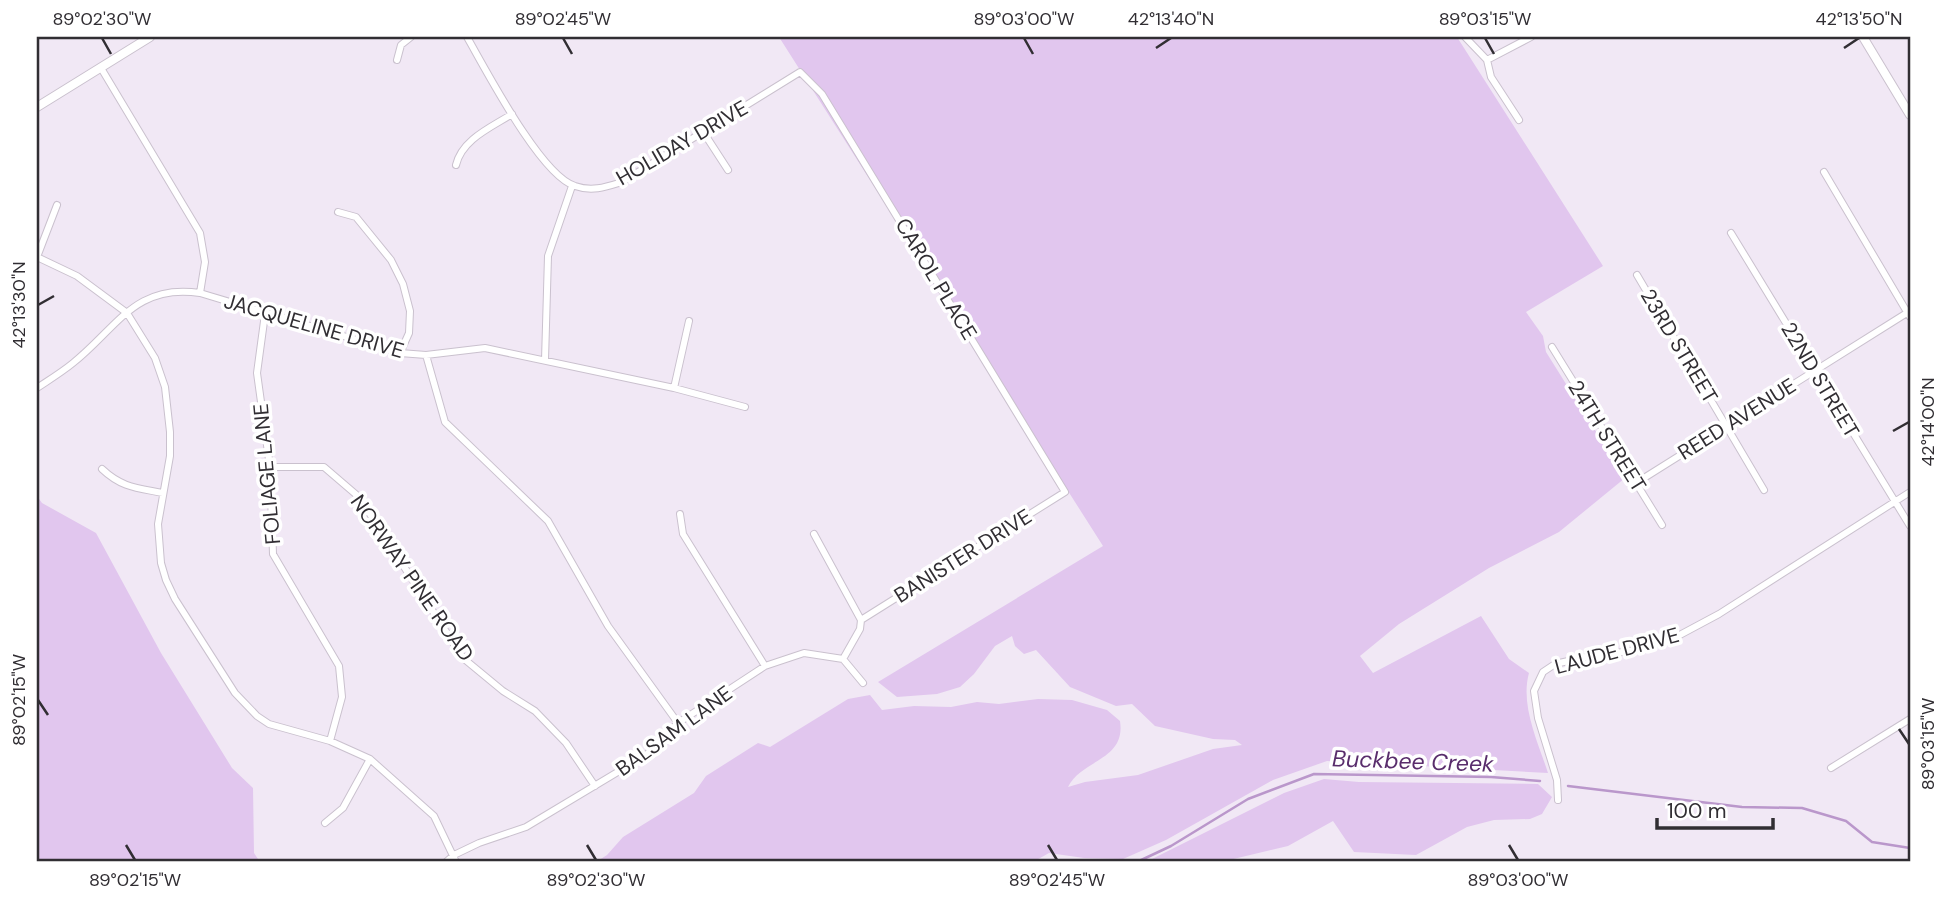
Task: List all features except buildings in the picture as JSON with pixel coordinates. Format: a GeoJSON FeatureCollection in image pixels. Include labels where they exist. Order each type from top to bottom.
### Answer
{"type":"FeatureCollection","features":[{"type":"Feature","properties":{"kind":"street"},"geometry":{"type":"LineString","coordinates":[[37,107],[150,37]]}},
{"type":"Feature","properties":{"kind":"street"},"geometry":{"type":"LineString","coordinates":[[397,60],[401,45],[411,37]]}},
{"type":"Feature","properties":{"kind":"street"},"geometry":{"type":"LineString","coordinates":[[467,37],[512,114],[545,163],[572,186],[548,256],[545,360]]}},
{"type":"Feature","properties":{"kind":"street"},"geometry":{"type":"LineString","coordinates":[[1465,37],[1487,60],[1491,77],[1519,120]]}},
{"type":"Feature","properties":{"kind":"street"},"geometry":{"type":"LineString","coordinates":[[1487,60],[1531,37]]}},
{"type":"Feature","properties":{"kind":"street"},"geometry":{"type":"LineString","coordinates":[[1863,37],[1910,115]]}},
{"type":"Feature","properties":{"kind":"street"},"geometry":{"type":"LineString","coordinates":[[100,68],[200,233],[205,262],[200,293]]}},
{"type":"Feature","properties":{"kind":"street","name":"HOLIDAY DRIVE"},"geometry":{"type":"LineString","coordinates":[[572,186],[597,190],[622,182],[800,72]]}},
{"type":"Feature","properties":{"kind":"street","name":"CAROL PLACE"},"geometry":{"type":"LineString","coordinates":[[800,72],[822,94],[1065,492]]}},
{"type":"Feature","properties":{"kind":"street"},"geometry":{"type":"LineString","coordinates":[[456,165],[458,153],[465,146],[512,114]]}},
{"type":"Feature","properties":{"kind":"street"},"geometry":{"type":"LineString","coordinates":[[704,133],[728,170]]}},
{"type":"Feature","properties":{"kind":"street"},"geometry":{"type":"LineString","coordinates":[[1824,172],[1909,314]]}},
{"type":"Feature","properties":{"kind":"street"},"geometry":{"type":"LineString","coordinates":[[57,205],[37,257],[77,276],[127,313],[155,358],[165,387],[169,410],[170,456],[158,537],[166,580],[187,620],[235,693],[257,716],[269,724],[330,741],[370,759],[434,816],[455,859]]}},
{"type":"Feature","properties":{"kind":"street"},"geometry":{"type":"LineString","coordinates":[[338,212],[356,217],[391,260],[403,284],[410,311],[409,333],[400,353]]}},
{"type":"Feature","properties":{"kind":"street","name":"22ND STREET"},"geometry":{"type":"LineString","coordinates":[[1731,233],[1910,526]]}},
{"type":"Feature","properties":{"kind":"street","name":"23RD STREET"},"geometry":{"type":"LineString","coordinates":[[1637,275],[1764,490]]}},
{"type":"Feature","properties":{"kind":"street","name":"JACQUELINE DRIVE"},"geometry":{"type":"LineString","coordinates":[[37,388],[73,363],[146,298],[175,291],[200,293],[400,353],[426,355],[485,348],[674,388],[745,407]]}},
{"type":"Feature","properties":{"kind":"street","name":"FOLIAGE LANE"},"geometry":{"type":"LineString","coordinates":[[265,314],[257,373],[270,467],[273,554],[339,666],[342,697],[330,741]]}},
{"type":"Feature","properties":{"kind":"street","name":"REED AVENUE"},"geometry":{"type":"LineString","coordinates":[[1636,483],[1814,370],[1909,314]]}},
{"type":"Feature","properties":{"kind":"street"},"geometry":{"type":"LineString","coordinates":[[674,388],[688,321]]}},
{"type":"Feature","properties":{"kind":"street","name":"24TH STREET"},"geometry":{"type":"LineString","coordinates":[[1552,348],[1662,525]]}},
{"type":"Feature","properties":{"kind":"street"},"geometry":{"type":"LineString","coordinates":[[426,355],[445,422],[548,521],[608,626],[678,723]]}},
{"type":"Feature","properties":{"kind":"street","name":"NORWAY PINE ROAD"},"geometry":{"type":"LineString","coordinates":[[270,467],[324,467],[359,497],[463,658],[503,691],[535,711],[566,743],[595,786]]}},
{"type":"Feature","properties":{"kind":"street"},"geometry":{"type":"LineString","coordinates":[[102,469],[124,486],[163,494]]}},
{"type":"Feature","properties":{"kind":"street","name":"BANISTER DRIVE"},"geometry":{"type":"LineString","coordinates":[[861,620],[1065,492]]}},
{"type":"Feature","properties":{"kind":"street","name":"LAUDE DRIVE"},"geometry":{"type":"LineString","coordinates":[[1558,800],[1557,780],[1538,718],[1534,691],[1543,672],[1555,664],[1630,651],[1676,638],[1719,614],[1910,492]]}},
{"type":"Feature","properties":{"kind":"street"},"geometry":{"type":"LineString","coordinates":[[680,514],[683,534],[765,666]]}},
{"type":"Feature","properties":{"kind":"street"},"geometry":{"type":"LineString","coordinates":[[814,534],[861,620],[860,629],[843,659],[863,682]]}},
{"type":"Feature","properties":{"kind":"street","name":"BALSAM LANE"},"geometry":{"type":"LineString","coordinates":[[446,862],[480,843],[526,827],[646,755],[678,723],[765,666],[804,653],[843,659]]}},
{"type":"Feature","properties":{"kind":"street"},"geometry":{"type":"LineString","coordinates":[[1831,768],[1910,719]]}},
{"type":"Feature","properties":{"kind":"street"},"geometry":{"type":"LineString","coordinates":[[325,824],[343,808],[370,759]]}},
{"type":"Feature","properties":{"kind":"shaded area"},"geometry":{"type":"Polygon","coordinates":[[[779,37],[1457,37],[1603,266],[1526,312],[1543,336],[1546,352],[1625,478],[1559,532],[1489,568],[1399,624],[1360,656],[1373,673],[1481,616],[1509,659],[1529,673],[1528,711],[1548,773],[1327,761],[1273,780],[1166,840],[1123,859],[1084,858],[1049,853],[1033,862],[596,862],[607,855],[623,837],[694,793],[706,776],[758,743],[770,747],[848,699],[870,695],[882,710],[914,706],[951,707],[977,702],[999,704],[1038,699],[1072,700],[1107,710],[1120,721],[1120,734],[1116,744],[1110,752],[1074,778],[1068,787],[1138,775],[1213,749],[1242,745],[1235,740],[1213,739],[1155,726],[1132,704],[1116,706],[1070,687],[1036,650],[1024,654],[1015,646],[1012,636],[995,646],[974,674],[960,687],[937,694],[897,697],[878,682],[1103,546],[779,37]]]}},
{"type":"Feature","properties":{"kind":"shaded area"},"geometry":{"type":"Polygon","coordinates":[[[37,496],[42,503],[96,533],[161,653],[232,768],[253,788],[254,853],[260,862],[37,862],[37,496]]]}},
{"type":"Feature","properties":{"kind":"shaded area"},"geometry":{"type":"Polygon","coordinates":[[[1324,779],[1359,782],[1538,784],[1552,797],[1542,814],[1530,819],[1494,820],[1467,827],[1416,855],[1354,852],[1333,821],[1288,846],[1221,862],[1146,862],[1284,793],[1324,779]]]}},
{"type":"Feature","properties":{"kind":"waterway","name":"Buckbee Creek"},"geometry":{"type":"LineString","coordinates":[[1137,862],[1171,846],[1248,799],[1314,774],[1491,777],[1540,781]]}},
{"type":"Feature","properties":{"kind":"waterway"},"geometry":{"type":"LineString","coordinates":[[1568,786],[1742,807],[1802,808],[1846,821],[1872,842],[1910,848]]}}]}
